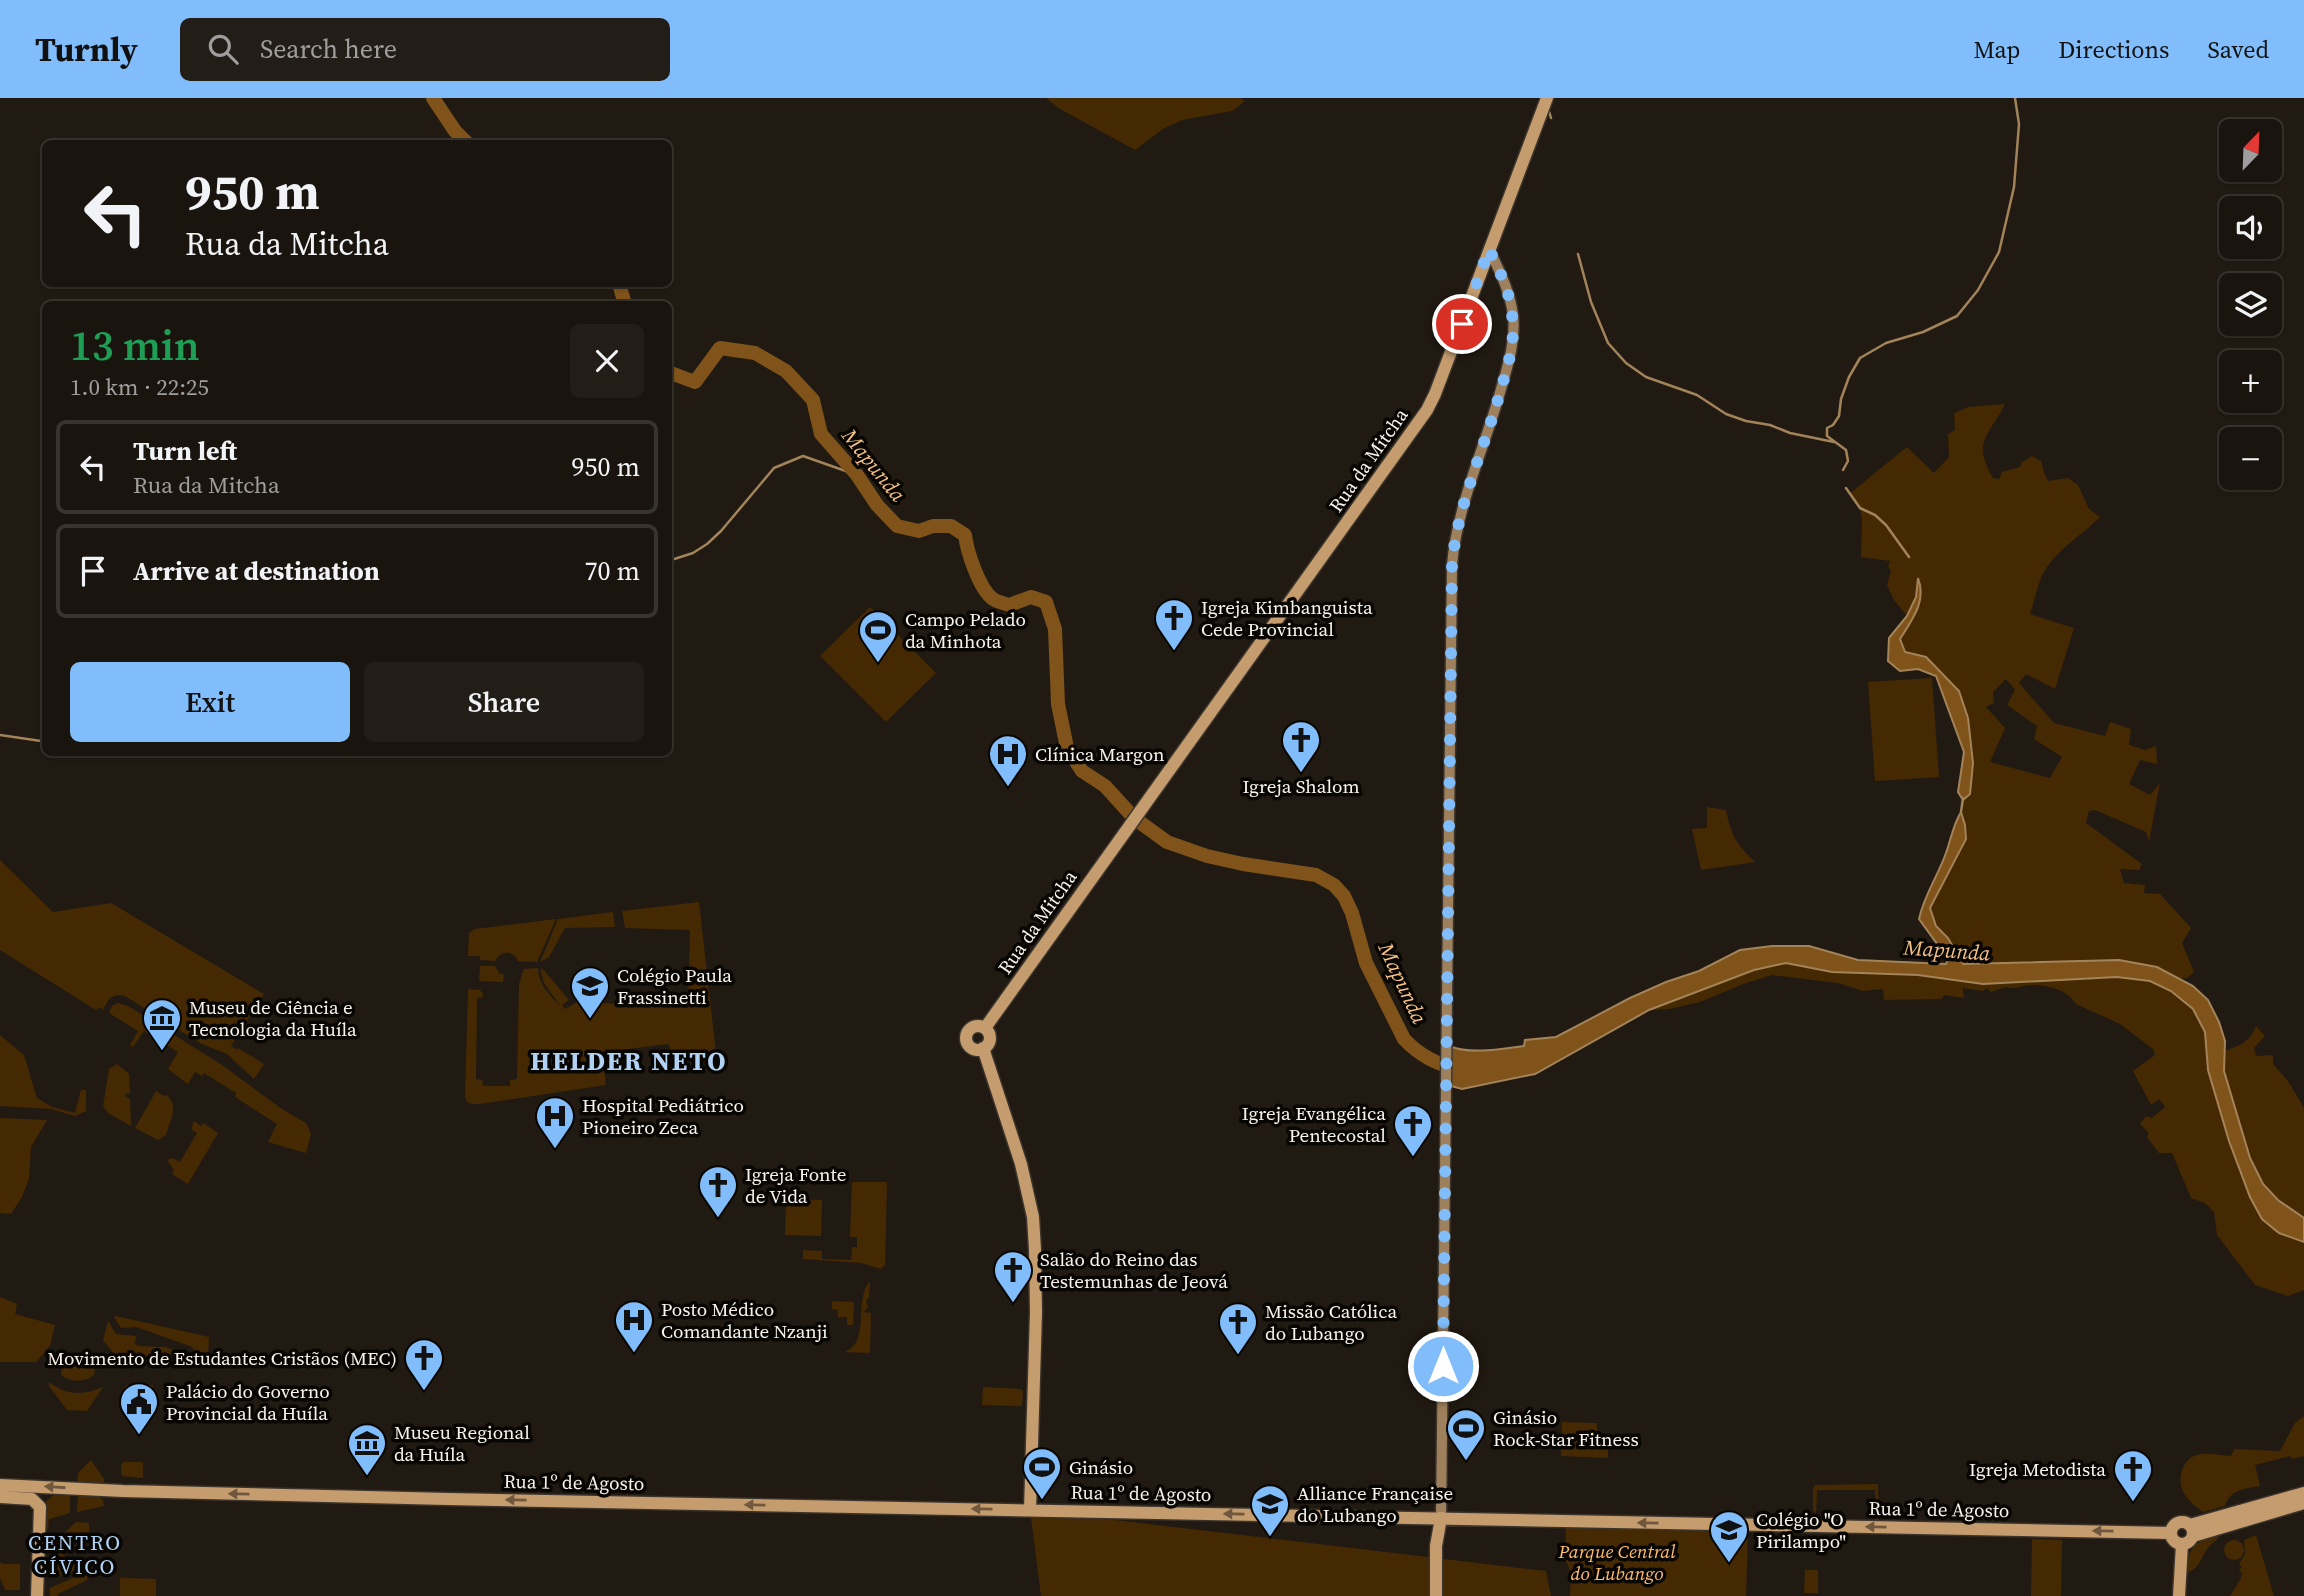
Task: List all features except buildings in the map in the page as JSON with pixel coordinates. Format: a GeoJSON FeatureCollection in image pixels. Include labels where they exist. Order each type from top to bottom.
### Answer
{"type":"FeatureCollection","features":[{"type":"Feature","properties":{"kind":"main road","name":"Rua da Mitcha"},"geometry":{"type":"LineString","coordinates":[[985,1028],[1427,410],[1545,103]]}},
{"type":"Feature","properties":{"kind":"main road"},"geometry":{"type":"LineString","coordinates":[[1443,1596],[1444,1546],[1441,1518],[1445,1100],[1454,548],[1466,500],[1492,424],[1513,337],[1509,295],[1489,249]]}},
{"type":"Feature","properties":{"kind":"main road"},"geometry":{"type":"LineString","coordinates":[[974,1027],[985,1028],[990,1039],[983,1048],[976,1049],[970,1045],[967,1034],[974,1027]]}},
{"type":"Feature","properties":{"kind":"main road"},"geometry":{"type":"LineString","coordinates":[[983,1048],[1021,1164],[1033,1217],[1036,1276],[1030,1510]]}},
{"type":"Feature","properties":{"kind":"main road","name":"Rua 1º de Agosto"},"geometry":{"type":"LineString","coordinates":[[0,1485],[109,1491],[2171,1533]]}},
{"type":"Feature","properties":{"kind":"main road"},"geometry":{"type":"LineString","coordinates":[[2179,1596],[2188,1535],[2179,1522],[2174,1526],[2171,1533],[2176,1542],[2188,1535],[2304,1493]]}},
{"type":"Feature","properties":{"kind":"main road"},"geometry":{"type":"LineString","coordinates":[[0,1497],[32,1499],[40,1507],[37,1596]]}},
{"type":"Feature","properties":{"kind":"main road"},"geometry":{"type":"LineString","coordinates":[[2188,1535],[2304,1503]]}},
{"type":"Feature","properties":{"kind":"main road"},"geometry":{"type":"LineString","coordinates":[[1436,1596],[1436,1546],[1441,1518]]}},
{"type":"Feature","properties":{"kind":"green space"},"geometry":{"type":"Polygon","coordinates":[[[1046,98],[1240,98],[1245,101],[1232,111],[1182,120],[1163,129],[1135,150],[1060,109],[1046,98]]]}},
{"type":"Feature","properties":{"kind":"green space"},"geometry":{"type":"Polygon","coordinates":[[[2005,404],[1983,446],[1983,455],[1993,478],[1999,479],[2002,472],[2020,467],[2022,462],[2032,456],[2041,461],[2048,481],[2068,478],[2078,485],[2089,509],[2100,517],[2065,547],[2047,567],[2030,614],[2074,628],[2055,689],[2026,674],[2019,683],[2054,723],[2105,736],[2110,722],[2131,729],[2129,745],[2145,750],[2156,746],[2157,764],[2140,760],[2129,784],[2150,795],[2160,783],[2149,841],[2146,832],[2095,810],[2089,811],[2086,823],[2142,864],[2139,870],[2120,869],[2124,883],[2145,885],[2144,893],[2160,894],[2191,928],[2182,943],[2194,972],[2187,978],[2179,979],[2157,967],[2119,960],[1963,964],[1948,938],[1936,926],[1930,908],[1966,838],[1962,805],[1963,800],[1970,794],[1968,718],[1926,657],[1905,652],[1900,638],[1920,604],[1919,580],[1916,597],[1907,616],[1894,600],[1887,585],[1891,570],[1888,567],[1890,561],[1861,557],[1860,508],[1849,494],[1907,447],[1934,473],[1949,457],[1948,434],[1955,430],[1954,413],[1968,407],[2005,404]],[[2006,679],[1993,692],[1994,703],[1986,707],[2005,728],[1990,762],[2050,778],[2062,757],[2034,739],[2037,726],[2007,705],[2015,690],[2006,679]]]}},
{"type":"Feature","properties":{"kind":"green space","name":"Campo Pelado da Minhota"},"geometry":{"type":"Polygon","coordinates":[[[870,607],[936,673],[886,722],[820,656],[870,607]]]}},
{"type":"Feature","properties":{"kind":"green space"},"geometry":{"type":"Polygon","coordinates":[[[1932,678],[1939,777],[1875,781],[1868,682],[1932,678]]]}},
{"type":"Feature","properties":{"kind":"green space"},"geometry":{"type":"Polygon","coordinates":[[[1707,807],[1726,810],[1735,839],[1755,862],[1701,870],[1692,829],[1707,828],[1707,807]]]}},
{"type":"Feature","properties":{"kind":"green space"},"geometry":{"type":"Polygon","coordinates":[[[0,860],[53,912],[111,903],[264,994],[231,1046],[264,1064],[254,1079],[227,1054],[200,1043],[125,996],[114,996],[103,1010],[99,1007],[96,1010],[0,950],[0,860]]]}},
{"type":"Feature","properties":{"kind":"green space"},"geometry":{"type":"Polygon","coordinates":[[[699,902],[716,1053],[671,1058],[669,1044],[602,1052],[606,1085],[480,1104],[467,1102],[468,989],[480,990],[483,994],[483,997],[477,998],[476,1079],[482,1080],[483,1086],[510,1086],[510,1080],[517,1079],[519,984],[524,969],[538,968],[542,984],[560,1006],[544,983],[540,969],[544,970],[569,1000],[562,1005],[565,1009],[577,1002],[688,1008],[690,930],[625,928],[622,911],[699,902]]]}},
{"type":"Feature","properties":{"kind":"green space"},"geometry":{"type":"Polygon","coordinates":[[[613,912],[615,927],[565,928],[549,957],[540,962],[558,919],[613,912]]]}},
{"type":"Feature","properties":{"kind":"green space"},"geometry":{"type":"Polygon","coordinates":[[[556,919],[537,962],[518,961],[507,953],[500,955],[495,961],[480,960],[480,956],[468,956],[469,933],[475,929],[556,919]]]}},
{"type":"Feature","properties":{"kind":"green space"},"geometry":{"type":"Polygon","coordinates":[[[1786,963],[1832,972],[1918,975],[1983,984],[2117,977],[2150,981],[2171,991],[2193,1009],[2205,1032],[2208,1070],[2229,1141],[2250,1197],[2262,1219],[2281,1234],[2304,1242],[2304,1290],[2288,1296],[2255,1285],[2217,1235],[2214,1212],[2205,1203],[2191,1198],[2172,1153],[2159,1153],[2147,1137],[2149,1133],[2140,1124],[2146,1116],[2152,1118],[2165,1107],[2159,1099],[2151,1105],[2133,1071],[2155,1055],[2153,1049],[2120,1024],[2076,1004],[2056,988],[2029,985],[2006,987],[1991,992],[1987,988],[1983,991],[1963,988],[1964,998],[1944,995],[1942,999],[1884,1000],[1883,989],[1863,991],[1838,983],[1772,975],[1700,1002],[1669,1009],[1649,1010],[1754,970],[1786,963]]]}},
{"type":"Feature","properties":{"kind":"green space"},"geometry":{"type":"Polygon","coordinates":[[[480,966],[495,966],[499,973],[504,975],[503,982],[479,981],[480,966]]]}},
{"type":"Feature","properties":{"kind":"green space"},"geometry":{"type":"Polygon","coordinates":[[[118,1003],[128,1006],[222,1065],[282,1109],[306,1123],[311,1134],[306,1153],[268,1142],[277,1124],[204,1073],[202,1076],[195,1072],[188,1084],[168,1069],[178,1052],[144,1031],[133,1047],[130,1045],[138,1031],[109,1013],[112,1006],[118,1003]]]}},
{"type":"Feature","properties":{"kind":"green space"},"geometry":{"type":"Polygon","coordinates":[[[2256,1026],[2265,1036],[2254,1048],[2256,1056],[2273,1055],[2273,1064],[2288,1081],[2304,1108],[2304,1218],[2278,1200],[2264,1185],[2250,1158],[2224,1071],[2224,1051],[2243,1043],[2251,1036],[2256,1026]]]}},
{"type":"Feature","properties":{"kind":"green space"},"geometry":{"type":"Polygon","coordinates":[[[0,1035],[24,1055],[37,1098],[52,1107],[75,1113],[81,1090],[86,1090],[86,1111],[75,1116],[51,1109],[0,1106],[0,1035]]]}},
{"type":"Feature","properties":{"kind":"green space"},"geometry":{"type":"Polygon","coordinates":[[[117,1064],[129,1074],[130,1094],[125,1096],[130,1099],[131,1126],[108,1113],[103,1106],[109,1069],[117,1064]]]}},
{"type":"Feature","properties":{"kind":"green space"},"geometry":{"type":"Polygon","coordinates":[[[156,1091],[167,1095],[173,1109],[166,1135],[158,1140],[135,1128],[156,1091]]]}},
{"type":"Feature","properties":{"kind":"green space"},"geometry":{"type":"Polygon","coordinates":[[[0,1118],[47,1120],[31,1147],[29,1179],[11,1214],[0,1213],[0,1118]]]}},
{"type":"Feature","properties":{"kind":"green space"},"geometry":{"type":"Polygon","coordinates":[[[194,1121],[201,1126],[203,1123],[218,1133],[188,1184],[172,1174],[174,1170],[167,1160],[172,1158],[180,1162],[197,1133],[191,1129],[194,1121]]]}},
{"type":"Feature","properties":{"kind":"green space"},"geometry":{"type":"Polygon","coordinates":[[[852,1182],[887,1182],[885,1265],[881,1269],[861,1263],[803,1259],[803,1250],[822,1251],[822,1259],[851,1260],[852,1247],[857,1247],[857,1237],[850,1237],[852,1182]]]}},
{"type":"Feature","properties":{"kind":"green space"},"geometry":{"type":"Polygon","coordinates":[[[786,1199],[822,1200],[821,1236],[785,1235],[786,1199]]]}},
{"type":"Feature","properties":{"kind":"green space"},"geometry":{"type":"Polygon","coordinates":[[[870,1281],[869,1297],[866,1301],[868,1307],[863,1312],[871,1313],[870,1353],[845,1352],[853,1347],[857,1339],[865,1289],[870,1281]]]}},
{"type":"Feature","properties":{"kind":"green space"},"geometry":{"type":"Polygon","coordinates":[[[0,1297],[17,1304],[15,1314],[55,1325],[50,1346],[36,1362],[0,1362],[0,1297]]]}},
{"type":"Feature","properties":{"kind":"green space"},"geometry":{"type":"Polygon","coordinates":[[[832,1301],[854,1302],[853,1325],[847,1325],[847,1317],[838,1317],[838,1310],[832,1309],[832,1301]]]}},
{"type":"Feature","properties":{"kind":"green space"},"geometry":{"type":"Polygon","coordinates":[[[114,1317],[209,1337],[208,1357],[116,1356],[103,1340],[108,1321],[116,1334],[136,1336],[135,1344],[138,1346],[164,1347],[194,1355],[194,1349],[136,1327],[121,1328],[114,1317]]]}},
{"type":"Feature","properties":{"kind":"green space"},"geometry":{"type":"Polygon","coordinates":[[[78,1361],[88,1363],[95,1369],[94,1375],[78,1381],[61,1375],[62,1366],[78,1361]]]}},
{"type":"Feature","properties":{"kind":"green space"},"geometry":{"type":"Polygon","coordinates":[[[49,1382],[62,1390],[75,1393],[103,1387],[87,1411],[67,1410],[49,1386],[49,1382]]]}},
{"type":"Feature","properties":{"kind":"green space"},"geometry":{"type":"Polygon","coordinates":[[[127,1385],[153,1385],[152,1398],[144,1398],[144,1403],[125,1402],[124,1388],[127,1385]]]}},
{"type":"Feature","properties":{"kind":"green space"},"geometry":{"type":"Polygon","coordinates":[[[983,1387],[1021,1389],[1022,1406],[982,1405],[983,1387]]]}},
{"type":"Feature","properties":{"kind":"green space"},"geometry":{"type":"Polygon","coordinates":[[[2304,1416],[2304,1456],[2292,1459],[2290,1456],[2255,1465],[2260,1486],[2238,1491],[2230,1496],[2225,1506],[2203,1512],[2185,1494],[2181,1483],[2182,1470],[2192,1457],[2206,1454],[2231,1456],[2234,1449],[2280,1451],[2295,1423],[2304,1416]]]}},
{"type":"Feature","properties":{"kind":"green space"},"geometry":{"type":"Polygon","coordinates":[[[1562,1422],[1597,1423],[1597,1438],[1608,1438],[1608,1458],[1561,1456],[1562,1422]]]}},
{"type":"Feature","properties":{"kind":"green space"},"geometry":{"type":"Polygon","coordinates":[[[91,1460],[104,1479],[104,1485],[77,1485],[78,1473],[91,1460]]]}},
{"type":"Feature","properties":{"kind":"green space"},"geometry":{"type":"Polygon","coordinates":[[[124,1462],[143,1462],[143,1478],[122,1476],[121,1465],[124,1462]]]}},
{"type":"Feature","properties":{"kind":"green space"},"geometry":{"type":"Polygon","coordinates":[[[1878,1484],[1879,1522],[1876,1522],[1875,1490],[1817,1490],[1816,1514],[1813,1511],[1815,1485],[1878,1484]]]}},
{"type":"Feature","properties":{"kind":"green space"},"geometry":{"type":"Polygon","coordinates":[[[55,1494],[70,1495],[70,1513],[49,1519],[48,1529],[44,1530],[45,1502],[55,1494]]]}},
{"type":"Feature","properties":{"kind":"green space"},"geometry":{"type":"Polygon","coordinates":[[[78,1495],[97,1496],[103,1500],[104,1506],[77,1512],[78,1495]]]}},
{"type":"Feature","properties":{"kind":"green space"},"geometry":{"type":"Polygon","coordinates":[[[1030,1510],[1546,1571],[1551,1596],[1041,1596],[1030,1510]]]}},
{"type":"Feature","properties":{"kind":"green space"},"geometry":{"type":"Polygon","coordinates":[[[76,1522],[89,1523],[89,1539],[82,1539],[59,1552],[81,1566],[81,1570],[62,1576],[54,1569],[54,1543],[76,1522]]]}},
{"type":"Feature","properties":{"kind":"green space","name":"Parque Central do Lubango"},"geometry":{"type":"Polygon","coordinates":[[[1566,1527],[1745,1531],[1748,1534],[1746,1596],[1570,1596],[1571,1573],[1565,1558],[1566,1527]]]}},
{"type":"Feature","properties":{"kind":"green space"},"geometry":{"type":"Polygon","coordinates":[[[2220,1533],[2196,1567],[2186,1573],[2191,1551],[2195,1546],[2220,1533]]]}},
{"type":"Feature","properties":{"kind":"green space"},"geometry":{"type":"Polygon","coordinates":[[[2256,1535],[2274,1596],[2230,1596],[2242,1574],[2239,1564],[2245,1554],[2244,1540],[2256,1535]]]}},
{"type":"Feature","properties":{"kind":"green space"},"geometry":{"type":"Polygon","coordinates":[[[2032,1539],[2062,1540],[2061,1596],[2031,1596],[2032,1539]]]}},
{"type":"Feature","properties":{"kind":"green space"},"geometry":{"type":"Polygon","coordinates":[[[2234,1540],[2241,1543],[2244,1550],[2241,1557],[2234,1560],[2227,1557],[2224,1550],[2227,1543],[2234,1540]]]}},
{"type":"Feature","properties":{"kind":"green space"},"geometry":{"type":"Polygon","coordinates":[[[0,1562],[20,1564],[20,1590],[5,1590],[0,1578],[0,1562]]]}},
{"type":"Feature","properties":{"kind":"green space"},"geometry":{"type":"Polygon","coordinates":[[[1805,1570],[1818,1570],[1818,1593],[1804,1593],[1805,1570]]]}},
{"type":"Feature","properties":{"kind":"green space"},"geometry":{"type":"Polygon","coordinates":[[[87,1572],[87,1580],[58,1596],[50,1596],[50,1588],[87,1572]]]}},
{"type":"Feature","properties":{"kind":"green space"},"geometry":{"type":"Polygon","coordinates":[[[120,1578],[156,1579],[156,1596],[120,1596],[120,1578]]]}},
{"type":"Feature","properties":{"kind":"water"},"geometry":{"type":"Polygon","coordinates":[[[1918,578],[1921,595],[1919,602],[1900,639],[1905,652],[1926,657],[1959,691],[1968,718],[1973,763],[1970,794],[1963,800],[1958,792],[1964,752],[1936,676],[1918,669],[1900,671],[1888,661],[1889,638],[1907,616],[1916,597],[1918,578]]]}},
{"type":"Feature","properties":{"kind":"water"},"geometry":{"type":"Polygon","coordinates":[[[1961,812],[1966,839],[1930,908],[1936,926],[1948,938],[1963,964],[2119,960],[2157,967],[2193,986],[2208,1000],[2219,1022],[2225,1041],[2224,1071],[2250,1158],[2263,1184],[2278,1200],[2304,1218],[2304,1242],[2279,1233],[2262,1219],[2250,1197],[2229,1141],[2208,1070],[2205,1032],[2193,1009],[2171,991],[2150,981],[2117,977],[1983,984],[1918,975],[1832,972],[1786,963],[1754,970],[1649,1010],[1535,1074],[1462,1089],[1451,1086],[1452,1047],[1477,1051],[1524,1046],[1525,1040],[1556,1037],[1630,998],[1699,971],[1740,950],[1772,946],[1809,946],[1858,960],[1946,964],[1948,959],[1919,919],[1961,812]]]}},
{"type":"Feature","properties":{"kind":"waterway","name":"Mapunda"},"geometry":{"type":"LineString","coordinates":[[433,98],[464,140]]}},
{"type":"Feature","properties":{"kind":"waterway"},"geometry":{"type":"LineString","coordinates":[[1843,470],[1848,461],[1846,450],[1827,436],[1827,428],[1833,425],[1839,416],[1841,399],[1860,358],[1886,343],[1923,332],[1957,316],[1978,290],[1999,252],[2014,187],[2019,124],[2015,98]]}},
{"type":"Feature","properties":{"kind":"waterway"},"geometry":{"type":"LineString","coordinates":[[1548,108],[1551,118]]}},
{"type":"Feature","properties":{"kind":"waterway"},"geometry":{"type":"LineString","coordinates":[[1578,254],[1591,302],[1608,343],[1626,363],[1646,377],[1697,395],[1726,414],[1790,433],[1834,442]]}},
{"type":"Feature","properties":{"kind":"waterway","name":"Mapunda"},"geometry":{"type":"LineString","coordinates":[[620,287],[624,301]]}},
{"type":"Feature","properties":{"kind":"waterway","name":"Mapunda"},"geometry":{"type":"LineString","coordinates":[[672,373],[695,382],[720,348],[755,353],[786,371],[813,400],[821,434],[897,526],[919,531],[933,526],[951,526],[965,535],[979,579],[993,599],[1009,605],[1031,597],[1046,602],[1055,629],[1058,704],[1067,748],[1082,771],[1105,786],[1134,818],[1167,842],[1207,856],[1243,864],[1316,875],[1334,885],[1344,896],[1352,913],[1366,963],[1404,1039],[1429,1058],[1459,1069]]}},
{"type":"Feature","properties":{"kind":"waterway"},"geometry":{"type":"LineString","coordinates":[[672,560],[693,553],[707,544],[774,468],[803,456],[857,475]]}},
{"type":"Feature","properties":{"kind":"waterway"},"geometry":{"type":"LineString","coordinates":[[1846,488],[1860,508],[1875,515],[1886,525],[1909,557]]}},
{"type":"Feature","properties":{"kind":"waterway"},"geometry":{"type":"LineString","coordinates":[[0,735],[42,741]]}},
{"type":"Feature","properties":{"kind":"waterway"},"geometry":{"type":"LineString","coordinates":[[1961,812],[1963,798]]}},
{"type":"Feature","properties":{"kind":"place","name":"Igreja Kimbanguista Cede Provincial"},"geometry":{"type":"Point","coordinates":[1174,652]}},
{"type":"Feature","properties":{"kind":"place","name":"Campo Pelado da Minhota"},"geometry":{"type":"Point","coordinates":[878,664]}},
{"type":"Feature","properties":{"kind":"place","name":"Igreja Shalom"},"geometry":{"type":"Point","coordinates":[1301,774]}},
{"type":"Feature","properties":{"kind":"place","name":"Clínica Margon"},"geometry":{"type":"Point","coordinates":[1008,788]}},
{"type":"Feature","properties":{"kind":"place","name":"Colégio Paula Frassinetti"},"geometry":{"type":"Point","coordinates":[590,1020]}},
{"type":"Feature","properties":{"kind":"place","name":"Museu de Ciência e Tecnologia da Huíla"},"geometry":{"type":"Point","coordinates":[162,1052]}},
{"type":"Feature","properties":{"kind":"place","name":"Hospital Pediátrico Pioneiro Zeca"},"geometry":{"type":"Point","coordinates":[555,1150]}},
{"type":"Feature","properties":{"kind":"place","name":"Igreja Evangélica Pentecostal"},"geometry":{"type":"Point","coordinates":[1413,1158]}},
{"type":"Feature","properties":{"kind":"place","name":"Igreja Fonte de Vida"},"geometry":{"type":"Point","coordinates":[718,1219]}},
{"type":"Feature","properties":{"kind":"place","name":"Salão do Reino das Testemunhas de Jeová"},"geometry":{"type":"Point","coordinates":[1013,1304]}},
{"type":"Feature","properties":{"kind":"place","name":"Posto Médico Comandante Nzanji"},"geometry":{"type":"Point","coordinates":[634,1354]}},
{"type":"Feature","properties":{"kind":"place","name":"Missão Católica do Lubango"},"geometry":{"type":"Point","coordinates":[1238,1356]}},
{"type":"Feature","properties":{"kind":"place","name":"Movimento de Estudantes Cristãos (MEC)"},"geometry":{"type":"Point","coordinates":[424,1392]}},
{"type":"Feature","properties":{"kind":"place","name":"Palácio do Governo Provincial da Huíla"},"geometry":{"type":"Point","coordinates":[139,1436]}},
{"type":"Feature","properties":{"kind":"place","name":"Ginásio Rock-Star Fitness"},"geometry":{"type":"Point","coordinates":[1466,1462]}},
{"type":"Feature","properties":{"kind":"place","name":"Museu Regional da Huíla"},"geometry":{"type":"Point","coordinates":[367,1477]}},
{"type":"Feature","properties":{"kind":"place","name":"Ginásio"},"geometry":{"type":"Point","coordinates":[1042,1501]}},
{"type":"Feature","properties":{"kind":"place","name":"Igreja Metodista"},"geometry":{"type":"Point","coordinates":[2133,1503]}},
{"type":"Feature","properties":{"kind":"place","name":"Alliance Française do Lubango"},"geometry":{"type":"Point","coordinates":[1270,1538]}},
{"type":"Feature","properties":{"kind":"place","name":"Colégio \"O Pirilampo\""},"geometry":{"type":"Point","coordinates":[1729,1564]}},
{"type":"Feature","properties":{"kind":"district","name":"HELDER NETO"},"geometry":{"type":"Point","coordinates":[629,1061]}},
{"type":"Feature","properties":{"kind":"district","name":"CENTRO CÍVICO"},"geometry":{"type":"Point","coordinates":[75,1554]}},
{"type":"Feature","properties":{"kind":"route"},"geometry":{"type":"LineString","coordinates":[[1443,1366],[1452,565],[1466,500],[1492,424],[1513,337],[1509,295],[1489,249],[1462,324]]}}]}
